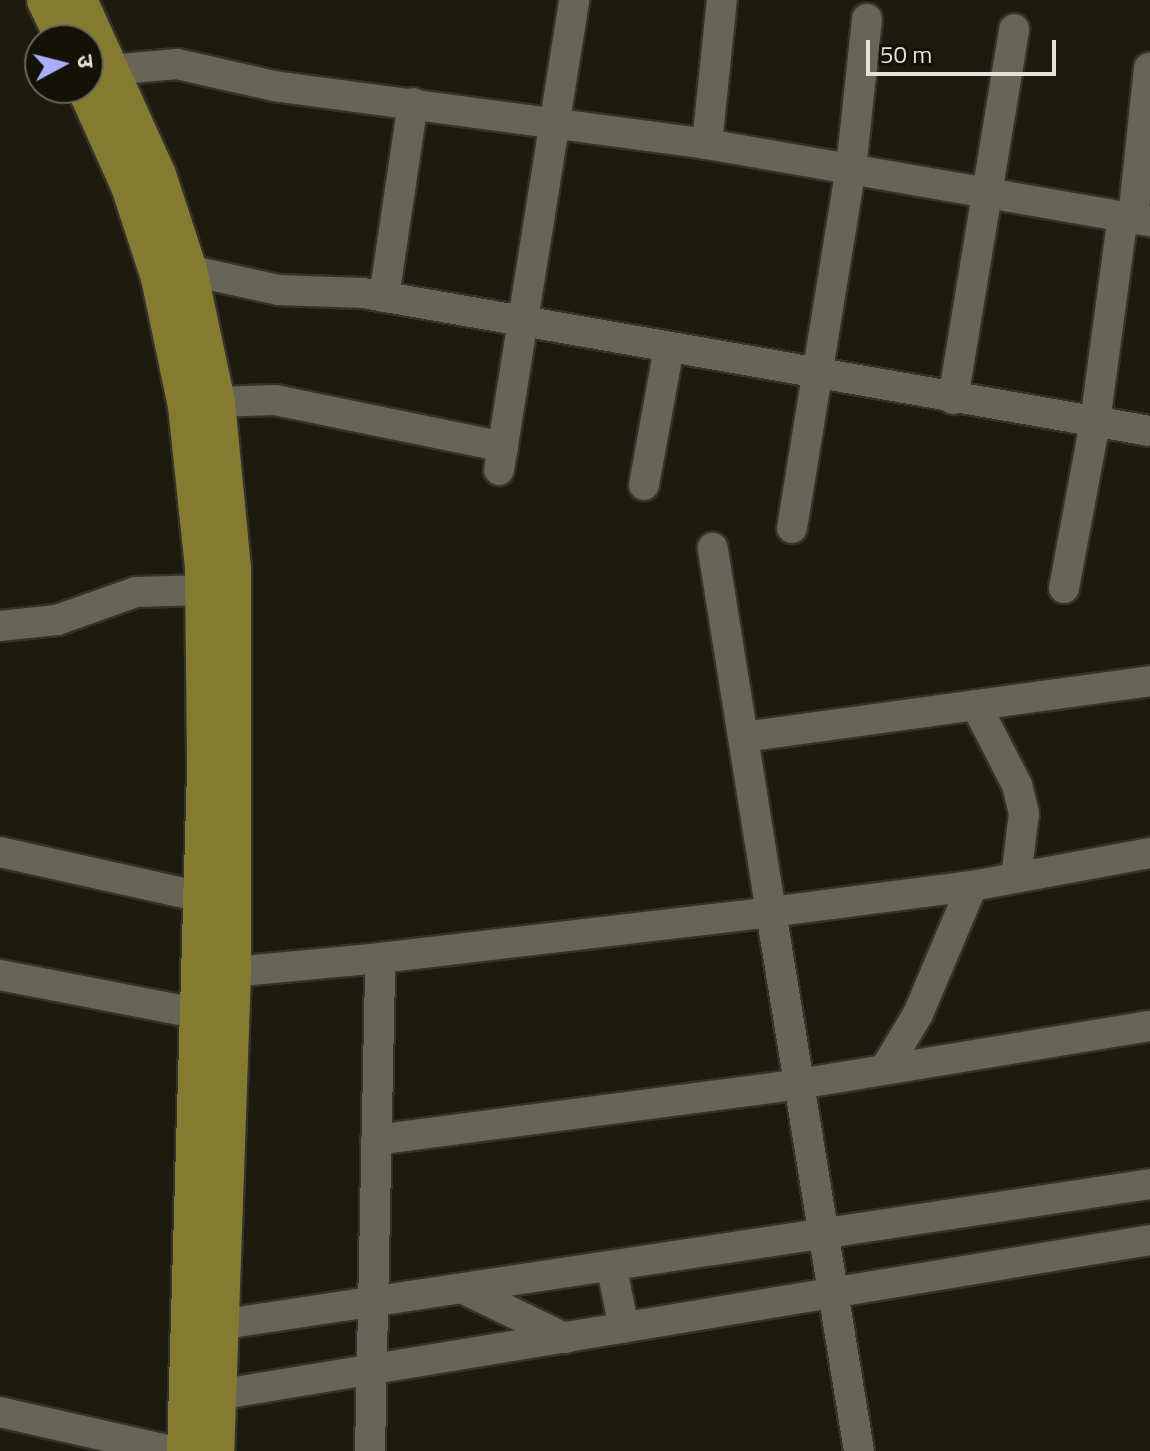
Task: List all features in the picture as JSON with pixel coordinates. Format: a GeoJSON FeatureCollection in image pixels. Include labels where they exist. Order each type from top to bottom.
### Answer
{"type":"FeatureCollection","features":[{"type":"Feature","properties":{"kind":"main road"},"geometry":{"type":"LineString","coordinates":[[46,0],[57,24]]}},
{"type":"Feature","properties":{"kind":"main road"},"geometry":{"type":"LineString","coordinates":[[78,0],[84,24]]}},
{"type":"Feature","properties":{"kind":"main road"},"geometry":{"type":"LineString","coordinates":[[104,89],[157,175],[188,270],[216,402],[236,677],[232,972],[210,1361],[186,1451]]}},
{"type":"Feature","properties":{"kind":"main road"},"geometry":{"type":"LineString","coordinates":[[104,99],[160,278],[187,406],[204,590],[201,1014],[215,1451]]}},
{"type":"Feature","properties":{"kind":"street"},"geometry":{"type":"LineString","coordinates":[[216,402],[275,400],[501,458],[526,323],[574,0]]}},
{"type":"Feature","properties":{"kind":"street"},"geometry":{"type":"LineString","coordinates":[[707,144],[722,0]]}},
{"type":"Feature","properties":{"kind":"street"},"geometry":{"type":"LineString","coordinates":[[792,528],[851,169],[867,19]]}},
{"type":"Feature","properties":{"kind":"street"},"geometry":{"type":"LineString","coordinates":[[953,399],[984,192],[1014,29]]}},
{"type":"Feature","properties":{"kind":"street"},"geometry":{"type":"LineString","coordinates":[[104,78],[177,64],[274,86],[707,144],[1135,218]]}},
{"type":"Feature","properties":{"kind":"street"},"geometry":{"type":"LineString","coordinates":[[1064,588],[1135,218],[1149,68]]}},
{"type":"Feature","properties":{"kind":"street"},"geometry":{"type":"LineString","coordinates":[[384,297],[413,103]]}},
{"type":"Feature","properties":{"kind":"street"},"geometry":{"type":"LineString","coordinates":[[188,270],[278,290],[384,297],[953,399],[1150,431]]}},
{"type":"Feature","properties":{"kind":"street"},"geometry":{"type":"LineString","coordinates":[[644,485],[669,348]]}},
{"type":"Feature","properties":{"kind":"street"},"geometry":{"type":"LineString","coordinates":[[713,548],[799,1084],[836,1291],[859,1451]]}},
{"type":"Feature","properties":{"kind":"street"},"geometry":{"type":"LineString","coordinates":[[0,626],[57,620],[136,592],[204,590]]}},
{"type":"Feature","properties":{"kind":"street"},"geometry":{"type":"LineString","coordinates":[[743,737],[1150,681]]}},
{"type":"Feature","properties":{"kind":"street"},"geometry":{"type":"LineString","coordinates":[[976,705],[1017,785],[1024,813],[1016,878]]}},
{"type":"Feature","properties":{"kind":"street"},"geometry":{"type":"LineString","coordinates":[[0,852],[201,897]]}},
{"type":"Feature","properties":{"kind":"street"},"geometry":{"type":"LineString","coordinates":[[232,972],[380,958],[972,886],[1150,853]]}},
{"type":"Feature","properties":{"kind":"street"},"geometry":{"type":"LineString","coordinates":[[885,1069],[918,1014],[972,886]]}},
{"type":"Feature","properties":{"kind":"street"},"geometry":{"type":"LineString","coordinates":[[370,1451],[380,958]]}},
{"type":"Feature","properties":{"kind":"street"},"geometry":{"type":"LineString","coordinates":[[0,975],[201,1014]]}},
{"type":"Feature","properties":{"kind":"street"},"geometry":{"type":"LineString","coordinates":[[376,1140],[799,1084],[1150,1026]]}},
{"type":"Feature","properties":{"kind":"street"},"geometry":{"type":"LineString","coordinates":[[210,1361],[373,1306],[1150,1184]]}},
{"type":"Feature","properties":{"kind":"street"},"geometry":{"type":"LineString","coordinates":[[1056,1199],[1066,1251]]}},
{"type":"Feature","properties":{"kind":"street"},"geometry":{"type":"LineString","coordinates":[[210,1361],[371,1372],[1066,1251],[1150,1240]]}},
{"type":"Feature","properties":{"kind":"street"},"geometry":{"type":"LineString","coordinates":[[612,1269],[624,1328]]}},
{"type":"Feature","properties":{"kind":"street"},"geometry":{"type":"LineString","coordinates":[[468,1291],[565,1338]]}},
{"type":"Feature","properties":{"kind":"street"},"geometry":{"type":"LineString","coordinates":[[0,1412],[171,1451]]}}]}
